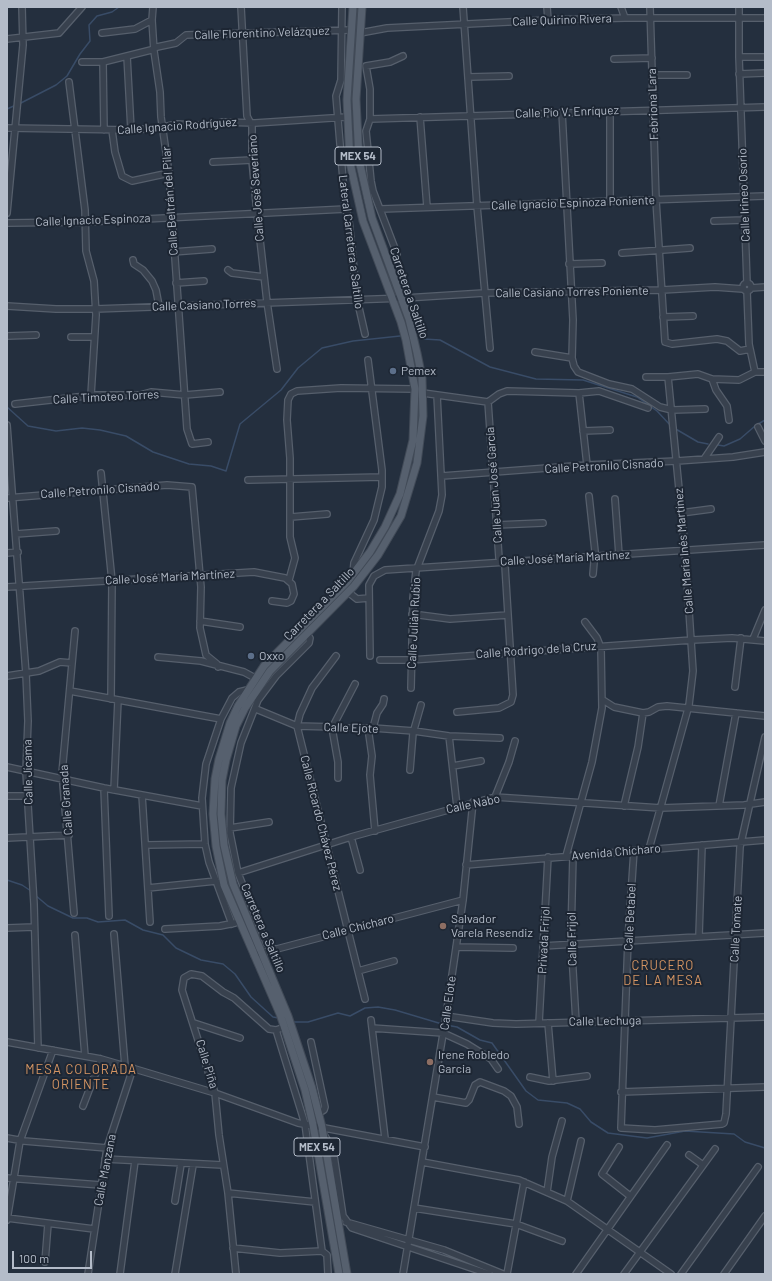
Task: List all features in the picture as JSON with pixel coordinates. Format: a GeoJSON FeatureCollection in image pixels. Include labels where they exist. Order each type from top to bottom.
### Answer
{"type":"FeatureCollection","features":[{"type":"Feature","properties":{"kind":"main road","name":"Carretera a Saltillo"},"geometry":{"type":"LineString","coordinates":[[339,1274],[332,1263],[313,1125],[287,1026],[288,1016],[258,954],[236,923],[224,885],[214,834],[213,814],[215,779],[223,741],[230,723],[247,690],[255,678],[278,651],[353,574],[377,541],[396,503],[403,483],[413,440],[415,390],[406,340],[360,208],[350,163],[347,117],[353,7]]}},
{"type":"Feature","properties":{"kind":"main road","name":"Carretera a Saltillo"},"geometry":{"type":"LineString","coordinates":[[347,1274],[319,1113],[287,1026],[280,1014],[230,875],[222,834],[221,798],[226,760],[236,726],[254,692],[270,671],[362,576],[393,530],[408,496],[417,463],[421,439],[423,393],[414,338],[372,218],[359,160],[356,99],[362,7]]}},
{"type":"Feature","properties":{"kind":"street"},"geometry":{"type":"LineString","coordinates":[[7,213],[24,36],[22,7]]}},
{"type":"Feature","properties":{"kind":"street"},"geometry":{"type":"LineString","coordinates":[[7,38],[58,33],[82,7]]}},
{"type":"Feature","properties":{"kind":"street","name":"Calle Beltrán del Pilar"},"geometry":{"type":"LineString","coordinates":[[153,7],[152,20],[154,48],[160,92],[161,117],[164,127],[169,173],[173,252],[186,395],[187,429],[190,441],[195,445],[208,442]]}},
{"type":"Feature","properties":{"kind":"street","name":"Calle José Severiano"},"geometry":{"type":"LineString","coordinates":[[241,7],[247,116],[252,130],[252,160],[257,212],[267,302],[277,369]]}},
{"type":"Feature","properties":{"kind":"street","name":"Lateral Carretera a Saltillo"},"geometry":{"type":"LineString","coordinates":[[342,7],[341,80],[336,94],[346,209],[349,221],[357,299],[365,334]]}},
{"type":"Feature","properties":{"kind":"street"},"geometry":{"type":"LineString","coordinates":[[462,7],[484,293],[490,348]]}},
{"type":"Feature","properties":{"kind":"street"},"geometry":{"type":"LineString","coordinates":[[547,7],[548,20]]}},
{"type":"Feature","properties":{"kind":"street"},"geometry":{"type":"LineString","coordinates":[[621,7],[625,18]]}},
{"type":"Feature","properties":{"kind":"street","name":"Febriona Lara"},"geometry":{"type":"LineString","coordinates":[[650,7],[656,200]]}},
{"type":"Feature","properties":{"kind":"street","name":"Calle Irineo Osorio"},"geometry":{"type":"LineString","coordinates":[[739,7],[739,74],[743,197],[747,283],[750,284],[747,289]]}},
{"type":"Feature","properties":{"kind":"street","name":"Calle Quirino Rivera"},"geometry":{"type":"LineString","coordinates":[[360,33],[387,28],[548,20],[650,17],[765,18]]}},
{"type":"Feature","properties":{"kind":"street"},"geometry":{"type":"LineString","coordinates":[[102,33],[135,29],[152,20]]}},
{"type":"Feature","properties":{"kind":"street","name":"Calle Florentino Velázquez"},"geometry":{"type":"LineString","coordinates":[[82,62],[103,62],[127,56],[176,43],[186,35],[351,30]]}},
{"type":"Feature","properties":{"kind":"street"},"geometry":{"type":"LineString","coordinates":[[127,56],[131,130]]}},
{"type":"Feature","properties":{"kind":"street"},"geometry":{"type":"LineString","coordinates":[[397,254],[375,196],[371,181],[366,131],[370,119],[370,89],[366,66],[390,62],[403,56]]}},
{"type":"Feature","properties":{"kind":"street"},"geometry":{"type":"LineString","coordinates":[[739,57],[765,57]]}},
{"type":"Feature","properties":{"kind":"street"},"geometry":{"type":"LineString","coordinates":[[614,59],[652,58]]}},
{"type":"Feature","properties":{"kind":"street"},"geometry":{"type":"LineString","coordinates":[[103,62],[104,130]]}},
{"type":"Feature","properties":{"kind":"street"},"geometry":{"type":"LineString","coordinates":[[739,74],[765,73]]}},
{"type":"Feature","properties":{"kind":"street"},"geometry":{"type":"LineString","coordinates":[[652,75],[687,75]]}},
{"type":"Feature","properties":{"kind":"street"},"geometry":{"type":"LineString","coordinates":[[468,78],[509,76]]}},
{"type":"Feature","properties":{"kind":"street"},"geometry":{"type":"LineString","coordinates":[[69,82],[85,210],[86,251],[94,278],[95,309],[91,395]]}},
{"type":"Feature","properties":{"kind":"street","name":"Calle Pío V. Enríquez"},"geometry":{"type":"LineString","coordinates":[[370,119],[420,116],[765,107]]}},
{"type":"Feature","properties":{"kind":"street"},"geometry":{"type":"LineString","coordinates":[[610,111],[610,201]]}},
{"type":"Feature","properties":{"kind":"street"},"geometry":{"type":"LineString","coordinates":[[562,112],[569,264],[572,292],[572,358],[574,366],[578,372],[609,384],[632,390],[652,403],[672,410],[705,409]]}},
{"type":"Feature","properties":{"kind":"street"},"geometry":{"type":"LineString","coordinates":[[420,116],[427,207]]}},
{"type":"Feature","properties":{"kind":"street","name":"Calle Ignacio Rodríguez"},"geometry":{"type":"LineString","coordinates":[[7,128],[131,130],[164,127],[177,124],[208,126],[220,123],[347,117]]}},
{"type":"Feature","properties":{"kind":"street"},"geometry":{"type":"LineString","coordinates":[[112,130],[115,152],[122,176],[133,180],[169,173]]}},
{"type":"Feature","properties":{"kind":"street"},"geometry":{"type":"LineString","coordinates":[[213,162],[252,160]]}},
{"type":"Feature","properties":{"kind":"street","name":"Calle Ignacio Espinoza Poniente"},"geometry":{"type":"LineString","coordinates":[[381,209],[765,196]]}},
{"type":"Feature","properties":{"kind":"street"},"geometry":{"type":"LineString","coordinates":[[656,200],[663,317],[667,344],[717,340],[727,341],[740,351],[750,349]]}},
{"type":"Feature","properties":{"kind":"street","name":"Calle Ignacio Espinoza"},"geometry":{"type":"LineString","coordinates":[[7,223],[85,222],[257,212],[346,209]]}},
{"type":"Feature","properties":{"kind":"street"},"geometry":{"type":"LineString","coordinates":[[714,221],[744,220]]}},
{"type":"Feature","properties":{"kind":"street"},"geometry":{"type":"LineString","coordinates":[[622,253],[690,248]]}},
{"type":"Feature","properties":{"kind":"street"},"geometry":{"type":"LineString","coordinates":[[173,252],[212,249]]}},
{"type":"Feature","properties":{"kind":"street"},"geometry":{"type":"LineString","coordinates":[[133,260],[134,264],[144,270],[152,281],[156,290],[159,306]]}},
{"type":"Feature","properties":{"kind":"street"},"geometry":{"type":"LineString","coordinates":[[569,264],[602,263]]}},
{"type":"Feature","properties":{"kind":"street"},"geometry":{"type":"LineString","coordinates":[[228,270],[232,273],[264,277]]}},
{"type":"Feature","properties":{"kind":"street"},"geometry":{"type":"LineString","coordinates":[[176,283],[204,281]]}},
{"type":"Feature","properties":{"kind":"street","name":"Calle Casiano Torres Poniente"},"geometry":{"type":"LineString","coordinates":[[401,298],[484,293],[662,290],[715,287],[747,289],[765,287]]}},
{"type":"Feature","properties":{"kind":"street"},"geometry":{"type":"LineString","coordinates":[[747,289],[750,349],[755,372]]}},
{"type":"Feature","properties":{"kind":"street","name":"Calle Casiano Torres"},"geometry":{"type":"LineString","coordinates":[[7,306],[56,309],[95,309],[401,298]]}},
{"type":"Feature","properties":{"kind":"street"},"geometry":{"type":"LineString","coordinates":[[663,317],[694,316]]}},
{"type":"Feature","properties":{"kind":"street"},"geometry":{"type":"LineString","coordinates":[[7,336],[36,335]]}},
{"type":"Feature","properties":{"kind":"street"},"geometry":{"type":"LineString","coordinates":[[71,337],[94,337]]}},
{"type":"Feature","properties":{"kind":"street"},"geometry":{"type":"LineString","coordinates":[[535,352],[572,358]]}},
{"type":"Feature","properties":{"kind":"street"},"geometry":{"type":"LineString","coordinates":[[353,574],[354,563],[367,538],[382,490],[382,477],[368,360]]}},
{"type":"Feature","properties":{"kind":"street"},"geometry":{"type":"LineString","coordinates":[[646,377],[668,378],[698,374],[712,379],[739,380],[755,372],[765,372]]}},
{"type":"Feature","properties":{"kind":"street","name":"Calle María Inés Martínez"},"geometry":{"type":"LineString","coordinates":[[668,378],[671,393],[692,640],[692,687],[688,709]]}},
{"type":"Feature","properties":{"kind":"street"},"geometry":{"type":"LineString","coordinates":[[712,379],[716,390],[727,406],[728,420]]}},
{"type":"Feature","properties":{"kind":"street"},"geometry":{"type":"LineString","coordinates":[[605,392],[609,384]]}},
{"type":"Feature","properties":{"kind":"street"},"geometry":{"type":"LineString","coordinates":[[272,601],[287,603],[292,600],[293,587],[289,580],[295,558],[290,537],[291,516],[287,408],[290,396],[297,391],[330,388],[415,390]]}},
{"type":"Feature","properties":{"kind":"street"},"geometry":{"type":"LineString","coordinates":[[423,393],[488,402],[499,394],[507,391],[579,393],[605,392],[612,397],[648,408]]}},
{"type":"Feature","properties":{"kind":"street","name":"Calle Timoteo Torres"},"geometry":{"type":"LineString","coordinates":[[15,404],[91,395],[142,395],[151,392],[186,395],[220,392]]}},
{"type":"Feature","properties":{"kind":"street"},"geometry":{"type":"LineString","coordinates":[[579,393],[587,465]]}},
{"type":"Feature","properties":{"kind":"street","name":"Calle Julián Rubio"},"geometry":{"type":"LineString","coordinates":[[411,688],[412,614],[414,591],[418,567],[440,511],[442,476],[437,395]]}},
{"type":"Feature","properties":{"kind":"street","name":"Calle Juan José García"},"geometry":{"type":"LineString","coordinates":[[457,712],[493,710],[511,702],[513,695],[505,566],[499,558],[488,402]]}},
{"type":"Feature","properties":{"kind":"street","name":"Calle Jícama"},"geometry":{"type":"LineString","coordinates":[[7,426],[10,497],[18,552],[26,674],[28,721],[26,772],[34,904],[38,1048]]}},
{"type":"Feature","properties":{"kind":"street"},"geometry":{"type":"LineString","coordinates":[[758,427],[765,441]]}},
{"type":"Feature","properties":{"kind":"street"},"geometry":{"type":"LineString","coordinates":[[583,431],[610,430]]}},
{"type":"Feature","properties":{"kind":"street"},"geometry":{"type":"LineString","coordinates":[[704,459],[719,437]]}},
{"type":"Feature","properties":{"kind":"street","name":"Calle Petronilo Cisnado"},"geometry":{"type":"LineString","coordinates":[[442,476],[587,465],[704,459],[765,452]]}},
{"type":"Feature","properties":{"kind":"street"},"geometry":{"type":"LineString","coordinates":[[101,473],[112,581],[111,699]]}},
{"type":"Feature","properties":{"kind":"street"},"geometry":{"type":"LineString","coordinates":[[248,480],[382,477]]}},
{"type":"Feature","properties":{"kind":"street","name":"Calle Petronilo Cisnado"},"geometry":{"type":"LineString","coordinates":[[10,497],[167,485],[192,487],[199,576]]}},
{"type":"Feature","properties":{"kind":"street"},"geometry":{"type":"LineString","coordinates":[[589,496],[594,557],[593,574]]}},
{"type":"Feature","properties":{"kind":"street"},"geometry":{"type":"LineString","coordinates":[[615,499],[619,555]]}},
{"type":"Feature","properties":{"kind":"street"},"geometry":{"type":"LineString","coordinates":[[681,513],[711,509]]}},
{"type":"Feature","properties":{"kind":"street"},"geometry":{"type":"LineString","coordinates":[[291,516],[327,514]]}},
{"type":"Feature","properties":{"kind":"street"},"geometry":{"type":"LineString","coordinates":[[496,525],[543,523]]}},
{"type":"Feature","properties":{"kind":"street"},"geometry":{"type":"LineString","coordinates":[[16,534],[56,531]]}},
{"type":"Feature","properties":{"kind":"street","name":"Calle José María Martínez"},"geometry":{"type":"LineString","coordinates":[[370,582],[377,573],[385,570],[765,545]]}},
{"type":"Feature","properties":{"kind":"street"},"geometry":{"type":"LineString","coordinates":[[7,553],[18,552]]}},
{"type":"Feature","properties":{"kind":"street","name":"Calle José María Martínez"},"geometry":{"type":"LineString","coordinates":[[7,587],[254,572],[289,580]]}},
{"type":"Feature","properties":{"kind":"street"},"geometry":{"type":"LineString","coordinates":[[199,576],[200,628],[204,652],[218,667]]}},
{"type":"Feature","properties":{"kind":"street"},"geometry":{"type":"LineString","coordinates":[[362,576],[370,582],[370,656]]}},
{"type":"Feature","properties":{"kind":"street"},"geometry":{"type":"LineString","coordinates":[[348,592],[357,599],[369,598]]}},
{"type":"Feature","properties":{"kind":"street"},"geometry":{"type":"LineString","coordinates":[[753,639],[765,610]]}},
{"type":"Feature","properties":{"kind":"street"},"geometry":{"type":"LineString","coordinates":[[412,614],[450,619],[508,615]]}},
{"type":"Feature","properties":{"kind":"street"},"geometry":{"type":"LineString","coordinates":[[200,621],[240,627]]}},
{"type":"Feature","properties":{"kind":"street"},"geometry":{"type":"LineString","coordinates":[[566,856],[592,762],[603,700],[600,646],[585,622]]}},
{"type":"Feature","properties":{"kind":"street","name":"Calle Granada"},"geometry":{"type":"LineString","coordinates":[[74,913],[69,835],[63,779],[64,740],[75,631]]}},
{"type":"Feature","properties":{"kind":"street"},"geometry":{"type":"LineString","coordinates":[[274,949],[266,943],[238,873],[230,828],[230,797],[241,743],[260,697],[276,676],[309,643],[310,638],[306,634]]}},
{"type":"Feature","properties":{"kind":"street"},"geometry":{"type":"LineString","coordinates":[[735,687],[741,638]]}},
{"type":"Feature","properties":{"kind":"street","name":"Calle Rodrigo de la Cruz"},"geometry":{"type":"LineString","coordinates":[[380,660],[411,660],[692,640],[741,638],[765,642]]}},
{"type":"Feature","properties":{"kind":"street"},"geometry":{"type":"LineString","coordinates":[[297,726],[300,714],[312,688],[336,656]]}},
{"type":"Feature","properties":{"kind":"street"},"geometry":{"type":"LineString","coordinates":[[158,657],[201,662],[244,672],[255,678]]}},
{"type":"Feature","properties":{"kind":"street"},"geometry":{"type":"LineString","coordinates":[[7,676],[43,670],[60,662],[72,663]]}},
{"type":"Feature","properties":{"kind":"street"},"geometry":{"type":"LineString","coordinates":[[270,671],[276,676]]}},
{"type":"Feature","properties":{"kind":"street"},"geometry":{"type":"LineString","coordinates":[[338,778],[338,762],[332,728],[355,684]]}},
{"type":"Feature","properties":{"kind":"street"},"geometry":{"type":"LineString","coordinates":[[165,929],[236,923],[216,881],[209,862],[205,844],[202,806],[206,764],[221,719],[232,698],[239,692],[247,690]]}},
{"type":"Feature","properties":{"kind":"street"},"geometry":{"type":"LineString","coordinates":[[70,691],[221,719]]}},
{"type":"Feature","properties":{"kind":"street"},"geometry":{"type":"LineString","coordinates":[[375,831],[370,776],[372,756],[371,728],[384,699]]}},
{"type":"Feature","properties":{"kind":"street"},"geometry":{"type":"LineString","coordinates":[[114,790],[118,700]]}},
{"type":"Feature","properties":{"kind":"street"},"geometry":{"type":"LineString","coordinates":[[603,700],[614,707],[643,713],[661,706],[765,716]]}},
{"type":"Feature","properties":{"kind":"street"},"geometry":{"type":"LineString","coordinates":[[410,770],[414,731],[421,704]]}},
{"type":"Feature","properties":{"kind":"street","name":"Calle Ejote"},"geometry":{"type":"LineString","coordinates":[[256,708],[297,726],[371,728],[414,731],[449,736],[500,738]]}},
{"type":"Feature","properties":{"kind":"street"},"geometry":{"type":"LineString","coordinates":[[649,849],[688,709]]}},
{"type":"Feature","properties":{"kind":"street"},"geometry":{"type":"LineString","coordinates":[[624,806],[638,747],[643,713]]}},
{"type":"Feature","properties":{"kind":"street"},"geometry":{"type":"LineString","coordinates":[[719,806],[736,713]]}},
{"type":"Feature","properties":{"kind":"street","name":"Calle Ricardo Chávez Pérez"},"geometry":{"type":"LineString","coordinates":[[297,726],[365,999]]}},
{"type":"Feature","properties":{"kind":"street"},"geometry":{"type":"LineString","coordinates":[[449,736],[457,807]]}},
{"type":"Feature","properties":{"kind":"street","name":"Calle Tomate"},"geometry":{"type":"LineString","coordinates":[[622,1128],[655,1130],[723,1124],[726,1114],[728,1088],[741,841],[765,737]]}},
{"type":"Feature","properties":{"kind":"street"},"geometry":{"type":"LineString","coordinates":[[495,797],[508,765],[515,741]]}},
{"type":"Feature","properties":{"kind":"street"},"geometry":{"type":"LineString","coordinates":[[453,766],[481,761]]}},
{"type":"Feature","properties":{"kind":"street"},"geometry":{"type":"LineString","coordinates":[[7,767],[104,788],[202,806]]}},
{"type":"Feature","properties":{"kind":"street"},"geometry":{"type":"LineString","coordinates":[[104,788],[109,916]]}},
{"type":"Feature","properties":{"kind":"street"},"geometry":{"type":"LineString","coordinates":[[142,795],[150,922]]}},
{"type":"Feature","properties":{"kind":"street"},"geometry":{"type":"LineString","coordinates":[[7,796],[28,796]]}},
{"type":"Feature","properties":{"kind":"street","name":"Calle Nabo"},"geometry":{"type":"LineString","coordinates":[[238,873],[326,845],[473,802],[495,797],[661,808],[719,806],[765,802]]}},
{"type":"Feature","properties":{"kind":"street","name":"Calle Elote"},"geometry":{"type":"LineString","coordinates":[[403,1274],[406,1246],[425,1147],[446,1018],[463,900],[473,802]]}},
{"type":"Feature","properties":{"kind":"street"},"geometry":{"type":"LineString","coordinates":[[230,828],[270,822]]}},
{"type":"Feature","properties":{"kind":"street"},"geometry":{"type":"LineString","coordinates":[[7,838],[69,835]]}},
{"type":"Feature","properties":{"kind":"street"},"geometry":{"type":"LineString","coordinates":[[351,838],[360,870]]}},
{"type":"Feature","properties":{"kind":"street","name":"Avenida Chícharo"},"geometry":{"type":"LineString","coordinates":[[466,865],[765,840]]}},
{"type":"Feature","properties":{"kind":"street"},"geometry":{"type":"LineString","coordinates":[[146,846],[205,844]]}},
{"type":"Feature","properties":{"kind":"street"},"geometry":{"type":"LineString","coordinates":[[699,936],[702,845]]}},
{"type":"Feature","properties":{"kind":"street","name":"Calle Betabel"},"geometry":{"type":"LineString","coordinates":[[622,1128],[621,1092],[634,850]]}},
{"type":"Feature","properties":{"kind":"street","name":"Calle Frijol"},"geometry":{"type":"LineString","coordinates":[[573,855],[571,944],[576,1022]]}},
{"type":"Feature","properties":{"kind":"street","name":"Privada Frijol"},"geometry":{"type":"LineString","coordinates":[[539,1023],[548,857]]}},
{"type":"Feature","properties":{"kind":"street"},"geometry":{"type":"LineString","coordinates":[[148,888],[216,881],[224,885]]}},
{"type":"Feature","properties":{"kind":"street","name":"Calle Chícharo"},"geometry":{"type":"LineString","coordinates":[[258,954],[348,929],[463,900]]}},
{"type":"Feature","properties":{"kind":"street"},"geometry":{"type":"LineString","coordinates":[[7,928],[34,927]]}},
{"type":"Feature","properties":{"kind":"street"},"geometry":{"type":"LineString","coordinates":[[543,946],[765,933]]}},
{"type":"Feature","properties":{"kind":"street"},"geometry":{"type":"LineString","coordinates":[[114,934],[125,1066]]}},
{"type":"Feature","properties":{"kind":"street"},"geometry":{"type":"LineString","coordinates":[[75,935],[85,1056]]}},
{"type":"Feature","properties":{"kind":"street"},"geometry":{"type":"LineString","coordinates":[[456,947],[513,948]]}},
{"type":"Feature","properties":{"kind":"street"},"geometry":{"type":"LineString","coordinates":[[358,971],[394,961]]}},
{"type":"Feature","properties":{"kind":"street","name":"Calle Piña"},"geometry":{"type":"LineString","coordinates":[[236,1274],[228,1193],[223,1165],[215,1093],[182,986],[184,978],[191,974],[205,978],[223,992],[234,998],[269,1029],[276,1030]]}},
{"type":"Feature","properties":{"kind":"street","name":"Calle Lechuga"},"geometry":{"type":"LineString","coordinates":[[446,1018],[505,1024],[765,1017]]}},
{"type":"Feature","properties":{"kind":"street"},"geometry":{"type":"LineString","coordinates":[[371,1020],[385,1138]]}},
{"type":"Feature","properties":{"kind":"street"},"geometry":{"type":"LineString","coordinates":[[194,1023],[240,1038]]}},
{"type":"Feature","properties":{"kind":"street"},"geometry":{"type":"LineString","coordinates":[[548,1023],[553,1081]]}},
{"type":"Feature","properties":{"kind":"street"},"geometry":{"type":"LineString","coordinates":[[287,1026],[276,1030],[305,1124],[322,1251]]}},
{"type":"Feature","properties":{"kind":"street"},"geometry":{"type":"LineString","coordinates":[[372,1028],[444,1031],[491,1060],[498,1069]]}},
{"type":"Feature","properties":{"kind":"street"},"geometry":{"type":"LineString","coordinates":[[311,1042],[325,1106],[324,1110],[319,1113]]}},
{"type":"Feature","properties":{"kind":"street"},"geometry":{"type":"LineString","coordinates":[[7,1044],[53,1050],[101,1059],[215,1093],[292,1122],[313,1125],[322,1130],[385,1138],[425,1147]]}},
{"type":"Feature","properties":{"kind":"street"},"geometry":{"type":"LineString","coordinates":[[53,1050],[20,1141],[10,1178],[7,1219],[94,1229]]}},
{"type":"Feature","properties":{"kind":"street"},"geometry":{"type":"LineString","coordinates":[[84,1106],[101,1059]]}},
{"type":"Feature","properties":{"kind":"street","name":"Calle Manzana"},"geometry":{"type":"LineString","coordinates":[[88,1274],[107,1148],[133,1068]]}},
{"type":"Feature","properties":{"kind":"street"},"geometry":{"type":"LineString","coordinates":[[530,1078],[553,1081],[587,1076]]}},
{"type":"Feature","properties":{"kind":"street"},"geometry":{"type":"LineString","coordinates":[[433,1097],[466,1102],[469,1100],[476,1083],[480,1082],[504,1091],[511,1096],[517,1107],[519,1124]]}},
{"type":"Feature","properties":{"kind":"street"},"geometry":{"type":"LineString","coordinates":[[621,1092],[765,1087]]}},
{"type":"Feature","properties":{"kind":"street"},"geometry":{"type":"LineString","coordinates":[[547,1192],[552,1157],[562,1121]]}},
{"type":"Feature","properties":{"kind":"street"},"geometry":{"type":"LineString","coordinates":[[322,1130],[333,1149],[343,1216],[346,1222],[356,1230],[503,1274]]}},
{"type":"Feature","properties":{"kind":"street"},"geometry":{"type":"LineString","coordinates":[[7,1138],[20,1141],[107,1148]]}},
{"type":"Feature","properties":{"kind":"street"},"geometry":{"type":"LineString","coordinates":[[567,1201],[582,1141]]}},
{"type":"Feature","properties":{"kind":"street"},"geometry":{"type":"LineString","coordinates":[[576,1274],[667,1145]]}},
{"type":"Feature","properties":{"kind":"street"},"geometry":{"type":"LineString","coordinates":[[619,1147],[602,1174],[630,1196]]}},
{"type":"Feature","properties":{"kind":"street"},"geometry":{"type":"LineString","coordinates":[[624,1274],[715,1148]]}},
{"type":"Feature","properties":{"kind":"street"},"geometry":{"type":"LineString","coordinates":[[689,1155],[703,1165]]}},
{"type":"Feature","properties":{"kind":"street"},"geometry":{"type":"LineString","coordinates":[[105,1160],[193,1165],[223,1165]]}},
{"type":"Feature","properties":{"kind":"street"},"geometry":{"type":"LineString","coordinates":[[120,1274],[135,1161]]}},
{"type":"Feature","properties":{"kind":"street"},"geometry":{"type":"LineString","coordinates":[[422,1162],[524,1182],[547,1192],[567,1201],[671,1274]]}},
{"type":"Feature","properties":{"kind":"street"},"geometry":{"type":"LineString","coordinates":[[175,1201],[181,1164]]}},
{"type":"Feature","properties":{"kind":"street"},"geometry":{"type":"LineString","coordinates":[[175,1274],[193,1165]]}},
{"type":"Feature","properties":{"kind":"street"},"geometry":{"type":"LineString","coordinates":[[680,1274],[758,1167]]}},
{"type":"Feature","properties":{"kind":"street"},"geometry":{"type":"LineString","coordinates":[[10,1178],[101,1185]]}},
{"type":"Feature","properties":{"kind":"street"},"geometry":{"type":"LineString","coordinates":[[507,1274],[524,1182]]}},
{"type":"Feature","properties":{"kind":"street"},"geometry":{"type":"LineString","coordinates":[[228,1193],[315,1202]]}},
{"type":"Feature","properties":{"kind":"street"},"geometry":{"type":"LineString","coordinates":[[414,1208],[516,1224],[562,1241]]}},
{"type":"Feature","properties":{"kind":"street"},"geometry":{"type":"LineString","coordinates":[[724,1274],[765,1216]]}},
{"type":"Feature","properties":{"kind":"street"},"geometry":{"type":"LineString","coordinates":[[346,1222],[408,1238],[478,1266],[489,1274]]}},
{"type":"Feature","properties":{"kind":"street"},"geometry":{"type":"LineString","coordinates":[[45,1262],[48,1224]]}},
{"type":"Feature","properties":{"kind":"street"},"geometry":{"type":"LineString","coordinates":[[233,1248],[280,1253],[322,1251],[327,1255],[332,1263],[328,1274]]}},
{"type":"Feature","properties":{"kind":"waterway"},"geometry":{"type":"LineString","coordinates":[[19,104],[56,85],[67,76],[80,54],[90,41],[89,25],[97,16],[112,12],[119,7]]}},
{"type":"Feature","properties":{"kind":"waterway"},"geometry":{"type":"LineString","coordinates":[[7,109],[16,105]]}},
{"type":"Feature","properties":{"kind":"waterway"},"geometry":{"type":"LineString","coordinates":[[7,407],[28,426],[56,431],[82,428],[100,430],[126,436],[153,452],[189,464],[211,466],[226,471],[240,424],[281,390],[298,368],[322,348],[353,341],[400,336]]}},
{"type":"Feature","properties":{"kind":"waterway"},"geometry":{"type":"LineString","coordinates":[[424,339],[440,340],[490,367],[536,379],[583,380],[637,397],[657,411],[671,426]]}},
{"type":"Feature","properties":{"kind":"waterway"},"geometry":{"type":"LineString","coordinates":[[718,445],[724,446],[740,439],[755,426],[765,420]]}},
{"type":"Feature","properties":{"kind":"waterway"},"geometry":{"type":"LineString","coordinates":[[674,428],[698,442],[708,444]]}},
{"type":"Feature","properties":{"kind":"waterway"},"geometry":{"type":"LineString","coordinates":[[7,880],[22,885],[31,891]]}},
{"type":"Feature","properties":{"kind":"waterway"},"geometry":{"type":"LineString","coordinates":[[35,895],[48,906],[73,918],[87,918],[98,922],[125,920],[143,930],[163,935],[176,948],[201,960],[223,964],[235,974],[251,997],[273,1017],[279,1018]]}},
{"type":"Feature","properties":{"kind":"waterway"},"geometry":{"type":"LineString","coordinates":[[293,1022],[308,1022],[338,1013],[350,1016],[365,1008],[378,1007],[395,1010],[442,1024]]}},
{"type":"Feature","properties":{"kind":"waterway"},"geometry":{"type":"LineString","coordinates":[[446,1025],[457,1027],[480,1040],[492,1043],[526,1091],[538,1100],[567,1103],[580,1109],[591,1122],[608,1133],[647,1138],[685,1131],[734,1134],[745,1142],[765,1148]]}},
{"type":"Feature","properties":{"kind":"place","name":"Pemex"},"geometry":{"type":"Point","coordinates":[393,371]}},
{"type":"Feature","properties":{"kind":"place","name":"Oxxo"},"geometry":{"type":"Point","coordinates":[251,656]}},
{"type":"Feature","properties":{"kind":"place","name":"Salvador Varela Resendiz"},"geometry":{"type":"Point","coordinates":[443,926]}},
{"type":"Feature","properties":{"kind":"place","name":"Irene Robledo Garcia"},"geometry":{"type":"Point","coordinates":[430,1062]}},
{"type":"Feature","properties":{"kind":"district","name":"CRUCERO DE LA MESA"},"geometry":{"type":"Point","coordinates":[663,974]}},
{"type":"Feature","properties":{"kind":"district","name":"MESA COLORADA ORIENTE"},"geometry":{"type":"Point","coordinates":[81,1078]}}]}
